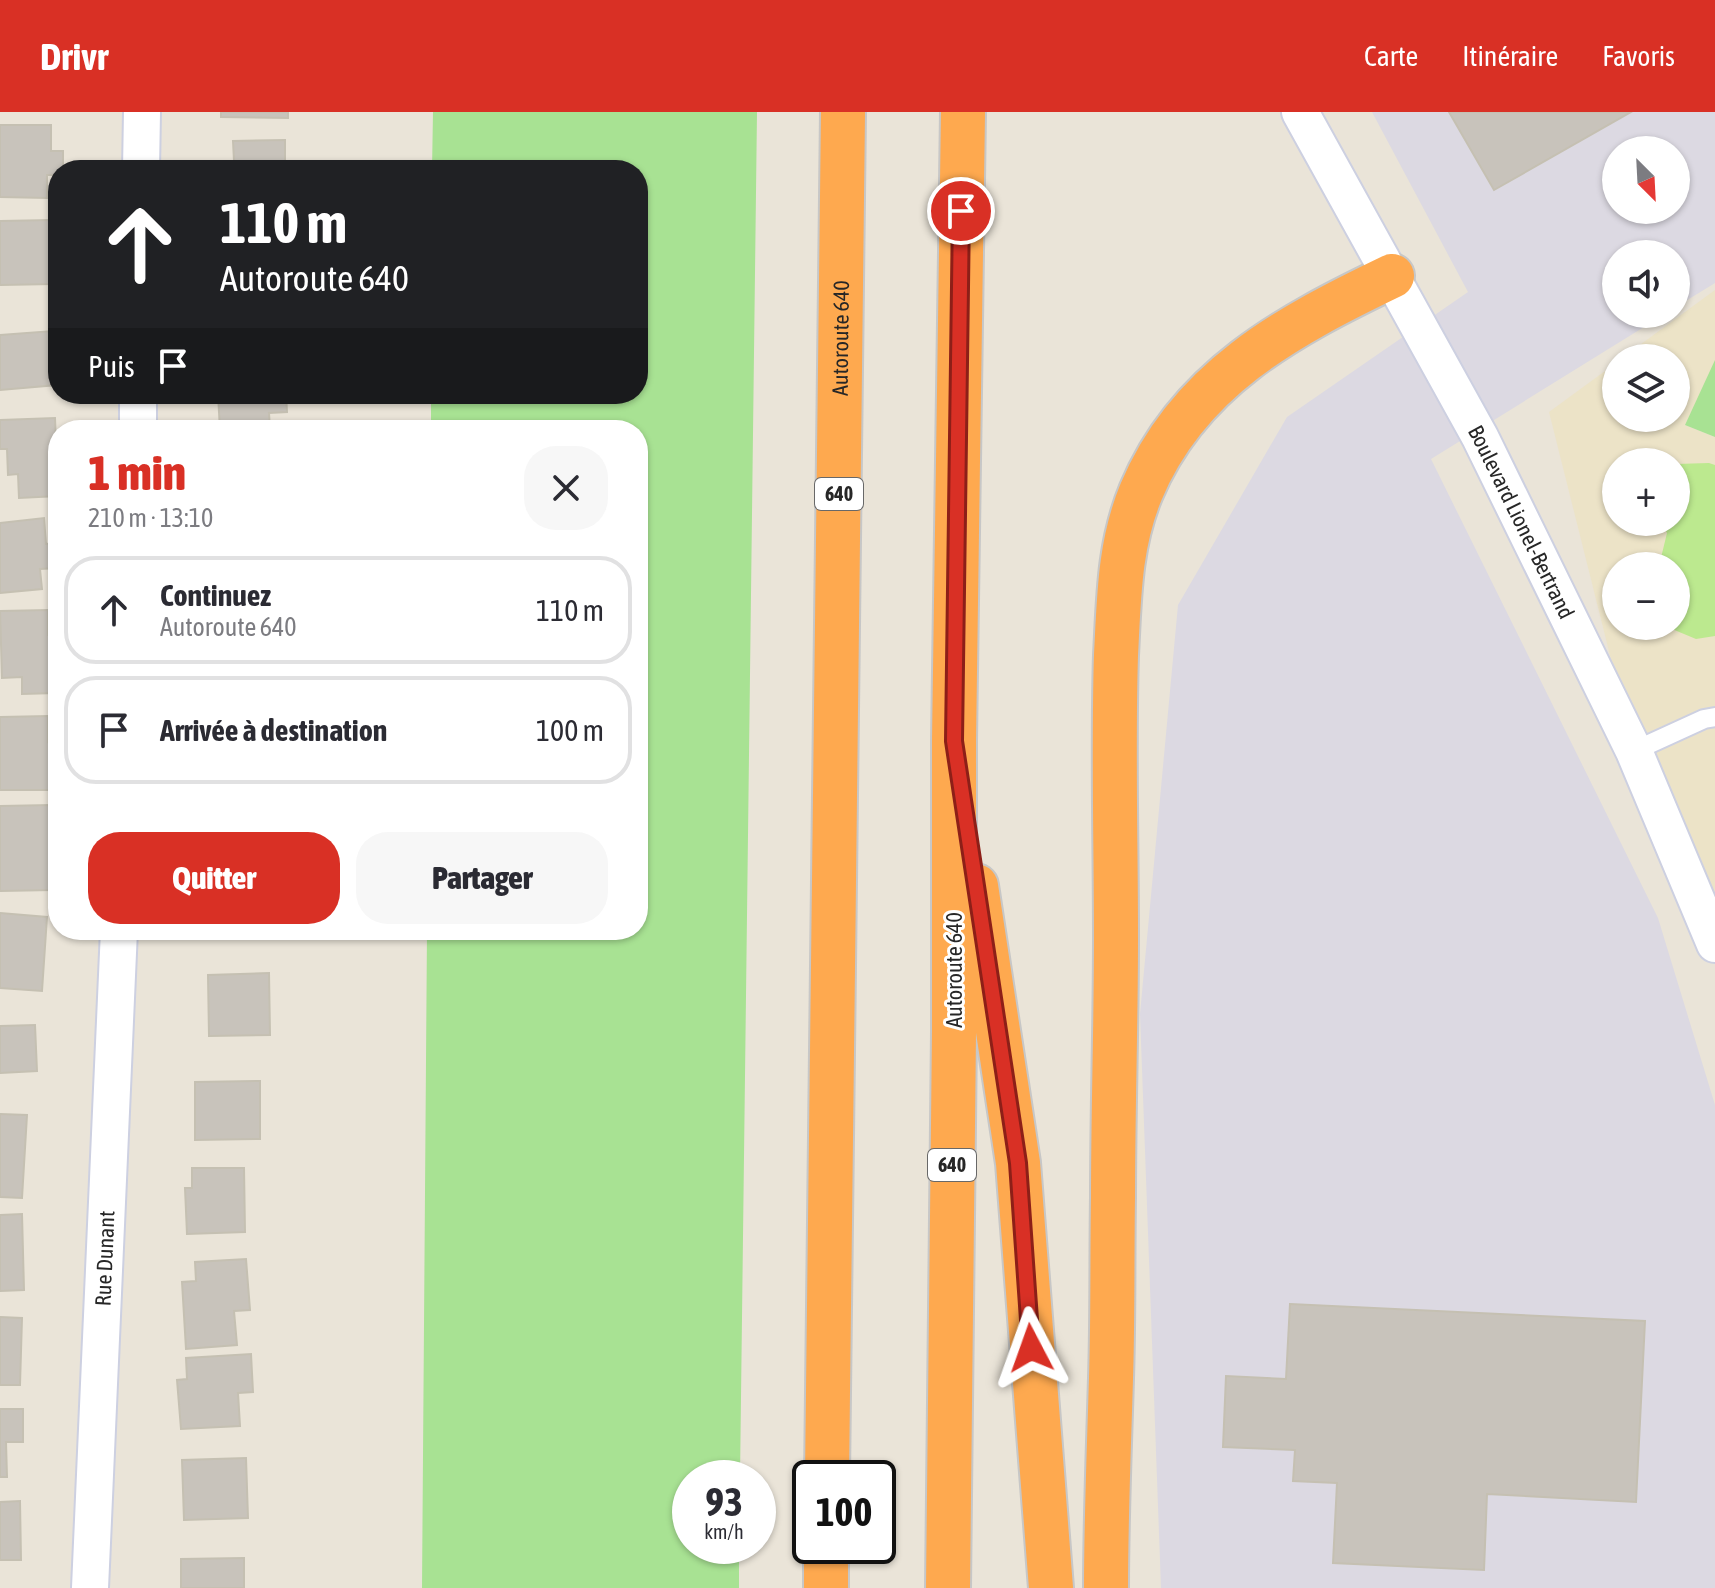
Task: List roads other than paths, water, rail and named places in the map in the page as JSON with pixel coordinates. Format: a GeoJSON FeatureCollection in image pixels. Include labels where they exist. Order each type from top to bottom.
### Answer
{"type":"FeatureCollection","features":[{"type":"Feature","properties":{"kind":"highway","name":"Autoroute 640"},"geometry":{"type":"LineString","coordinates":[[827,1460],[843,112]]}},
{"type":"Feature","properties":{"kind":"highway","name":"Autoroute 640"},"geometry":{"type":"LineString","coordinates":[[948,1588],[954,741],[963,112]]}},
{"type":"Feature","properties":{"kind":"highway"},"geometry":{"type":"LineString","coordinates":[[1106,1588],[1116,940],[1115,691],[1118,587],[1122,557],[1141,491],[1155,463],[1172,434],[1224,377],[1290,328],[1392,276]]}},
{"type":"Feature","properties":{"kind":"highway"},"geometry":{"type":"LineString","coordinates":[[954,741],[1018,1163],[1051,1588]]}},
{"type":"Feature","properties":{"kind":"highway"},"geometry":{"type":"LineString","coordinates":[[826,1564],[826,1588]]}},
{"type":"Feature","properties":{"kind":"street"},"geometry":{"type":"LineString","coordinates":[[141,160],[142,112]]}},
{"type":"Feature","properties":{"kind":"street","name":"Boulevard Lionel-Bertrand"},"geometry":{"type":"LineString","coordinates":[[1300,112],[1480,437],[1634,751],[1715,944]]}},
{"type":"Feature","properties":{"kind":"street","name":"Rue Dunant"},"geometry":{"type":"LineString","coordinates":[[90,1588],[119,940]]}},
{"type":"Feature","properties":{"kind":"lane"},"geometry":{"type":"LineString","coordinates":[[1634,751],[1704,719],[1715,717]]}}]}
